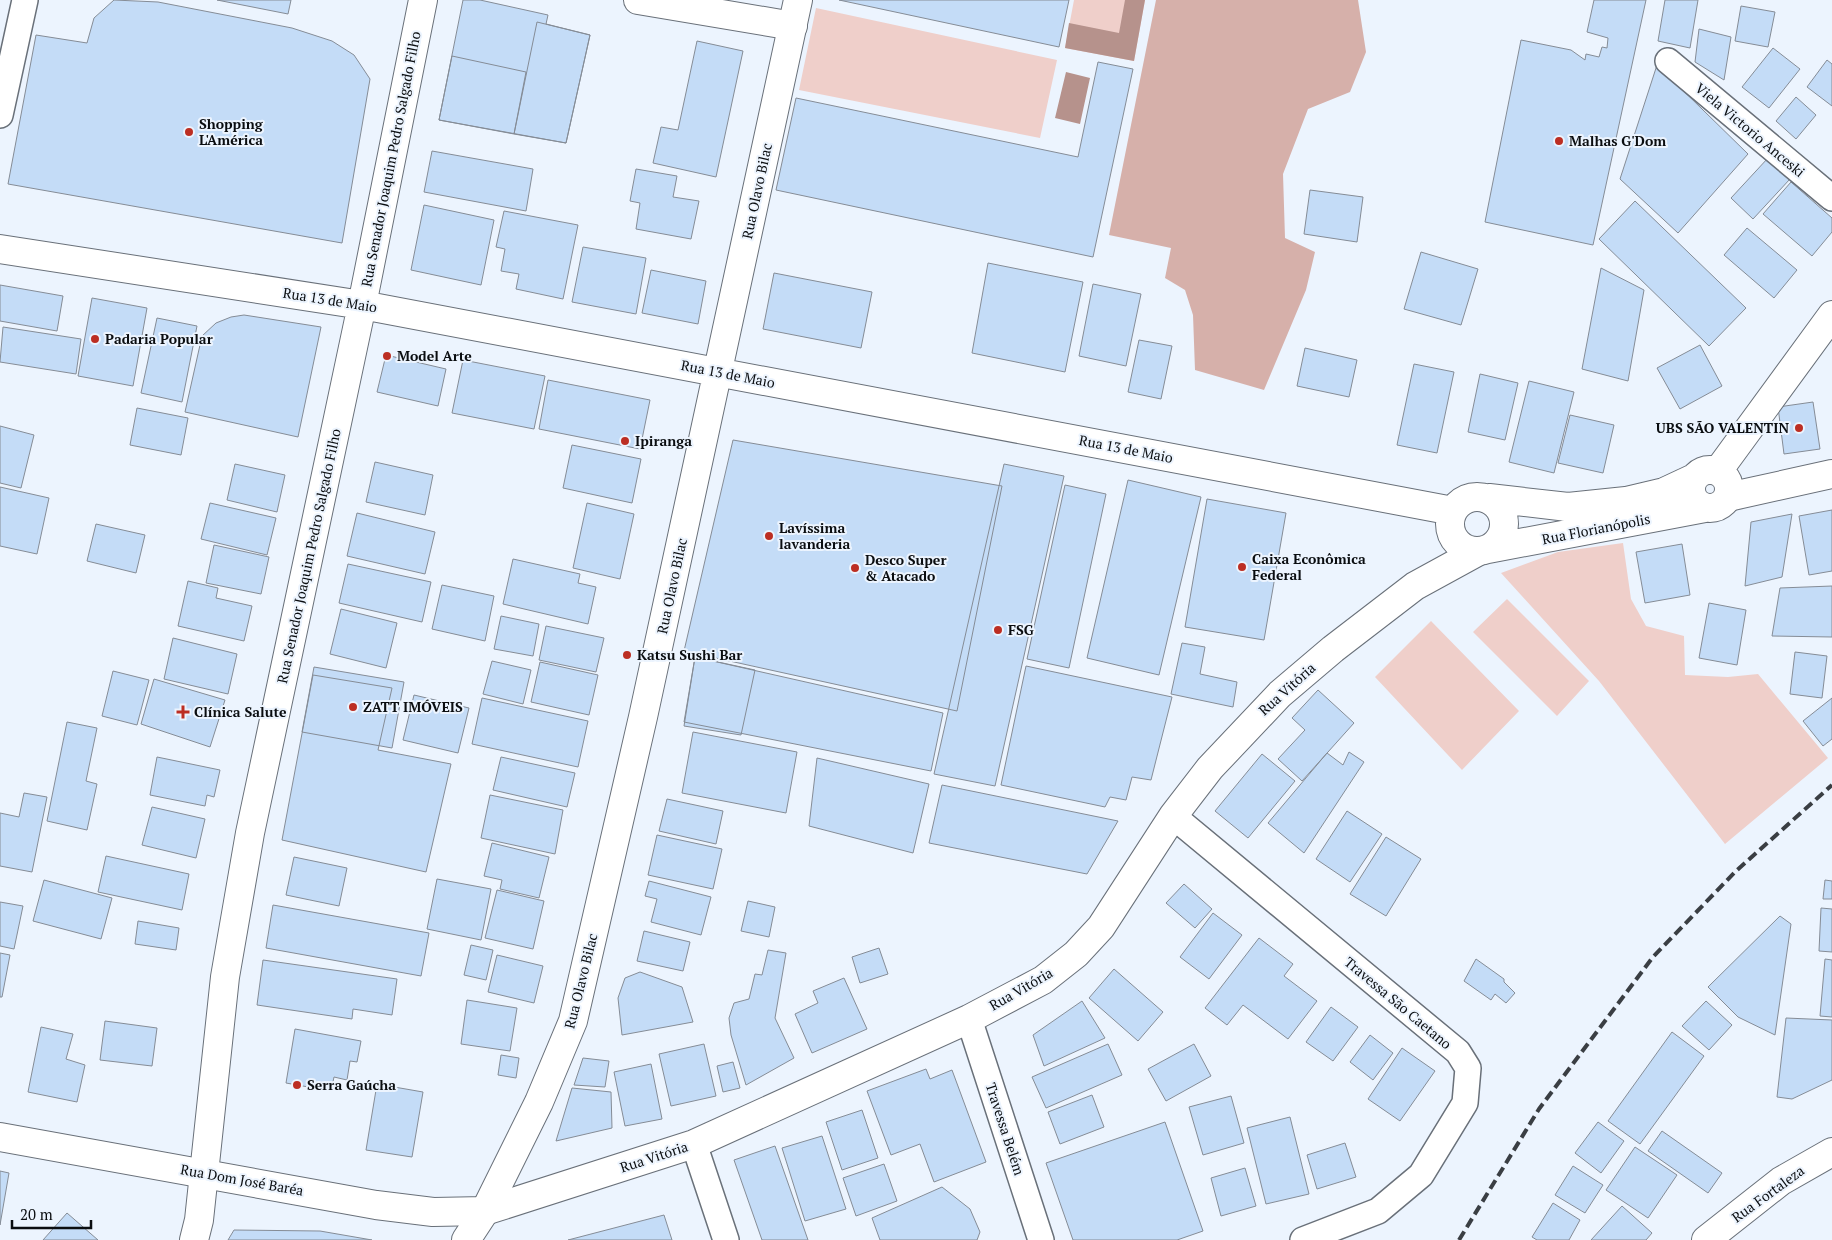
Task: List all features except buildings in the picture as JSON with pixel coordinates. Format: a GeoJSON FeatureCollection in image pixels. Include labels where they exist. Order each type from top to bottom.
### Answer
{"type":"FeatureCollection","features":[{"type":"Feature","properties":{"kind":"main road","name":"Rua Senador Joaquim Pedro Salgado Filho"},"geometry":{"type":"LineString","coordinates":[[194,1240],[199,1220],[225,977],[250,833],[362,305],[423,0]]}},
{"type":"Feature","properties":{"kind":"main road"},"geometry":{"type":"LineString","coordinates":[[638,0],[795,13]]}},
{"type":"Feature","properties":{"kind":"main road","name":"Rua Olavo Bilac"},"geometry":{"type":"LineString","coordinates":[[466,1240],[485,1211],[539,1102],[573,1020],[643,717],[795,13]]}},
{"type":"Feature","properties":{"kind":"main road","name":"Rua 13 de Maio"},"geometry":{"type":"LineString","coordinates":[[0,249],[362,305],[1453,511]]}},
{"type":"Feature","properties":{"kind":"main road"},"geometry":{"type":"LineString","coordinates":[[1706,475],[1728,480],[1716,502],[1700,506],[1692,497],[1690,490],[1706,475],[1832,315]]}},
{"type":"Feature","properties":{"kind":"main road","name":"Rua Florianópolis"},"geometry":{"type":"LineString","coordinates":[[1483,550],[1716,502],[1832,474]]}},
{"type":"Feature","properties":{"kind":"main road","name":"Rua Florianópolis"},"geometry":{"type":"LineString","coordinates":[[1489,498],[1568,507],[1626,501],[1664,492],[1706,475]]}},
{"type":"Feature","properties":{"kind":"main road"},"geometry":{"type":"LineString","coordinates":[[1471,497],[1489,498],[1502,511],[1505,529],[1501,537],[1483,550],[1470,550],[1455,540],[1450,523],[1453,511],[1463,500],[1471,497]]}},
{"type":"Feature","properties":{"kind":"main road","name":"Rua Vitória"},"geometry":{"type":"LineString","coordinates":[[485,1211],[694,1144],[969,1018],[1043,980],[1076,954],[1101,927],[1173,816],[1210,768],[1280,694],[1333,649],[1416,586],[1483,550]]}},
{"type":"Feature","properties":{"kind":"main road","name":"Rua Dom José Baréa"},"geometry":{"type":"LineString","coordinates":[[0,1137],[376,1205],[433,1212],[485,1211]]}},
{"type":"Feature","properties":{"kind":"main road","name":"Rua Fortaleza"},"geometry":{"type":"LineString","coordinates":[[1706,1240],[1781,1182],[1832,1152]]}},
{"type":"Feature","properties":{"kind":"street"},"geometry":{"type":"LineString","coordinates":[[0,115],[26,0]]}},
{"type":"Feature","properties":{"kind":"street","name":"Viela Victorio Anceski"},"geometry":{"type":"LineString","coordinates":[[1668,61],[1832,198]]}},
{"type":"Feature","properties":{"kind":"street","name":"Travessa São Caetano"},"geometry":{"type":"LineString","coordinates":[[1173,816],[1458,1052],[1468,1068],[1465,1103],[1421,1175],[1378,1211],[1303,1240]]}},
{"type":"Feature","properties":{"kind":"street","name":"Travessa Belém"},"geometry":{"type":"LineString","coordinates":[[969,1018],[1041,1240]]}},
{"type":"Feature","properties":{"kind":"street"},"geometry":{"type":"LineString","coordinates":[[694,1144],[726,1240]]}},
{"type":"Feature","properties":{"kind":"shaded area"},"geometry":{"type":"Polygon","coordinates":[[[1074,0],[1145,0],[1134,61],[1065,48],[1074,0]]]}},
{"type":"Feature","properties":{"kind":"shaded area"},"geometry":{"type":"Polygon","coordinates":[[[1125,0],[1145,0],[1134,61],[1065,48],[1069,23],[1119,33],[1125,0]]]}},
{"type":"Feature","properties":{"kind":"shaded area"},"geometry":{"type":"Polygon","coordinates":[[[1156,0],[1358,0],[1366,52],[1350,92],[1308,109],[1283,174],[1285,238],[1315,252],[1306,290],[1264,390],[1195,370],[1193,315],[1185,290],[1165,278],[1171,248],[1109,235],[1156,0]]]}},
{"type":"Feature","properties":{"kind":"shaded area"},"geometry":{"type":"Polygon","coordinates":[[[816,8],[1057,60],[1040,138],[799,90],[816,8]]]}},
{"type":"Feature","properties":{"kind":"shaded area"},"geometry":{"type":"Polygon","coordinates":[[[1066,72],[1090,78],[1080,124],[1055,118],[1066,72]]]}},
{"type":"Feature","properties":{"kind":"shaded area"},"geometry":{"type":"Polygon","coordinates":[[[1623,543],[1631,599],[1646,626],[1684,636],[1685,675],[1728,677],[1758,674],[1828,758],[1725,844],[1599,681],[1501,573],[1558,552],[1623,543]]]}},
{"type":"Feature","properties":{"kind":"shaded area"},"geometry":{"type":"Polygon","coordinates":[[[1507,599],[1589,681],[1557,716],[1473,632],[1507,599]]]}},
{"type":"Feature","properties":{"kind":"shaded area"},"geometry":{"type":"Polygon","coordinates":[[[1431,621],[1519,711],[1462,770],[1375,677],[1431,621]]]}},
{"type":"Feature","properties":{"kind":"railway"},"geometry":{"type":"LineString","coordinates":[[1459,1240],[1539,1109],[1653,957],[1736,871],[1832,785]]}},
{"type":"Feature","properties":{"kind":"place","name":"Shopping L'América"},"geometry":{"type":"Point","coordinates":[189,132]}},
{"type":"Feature","properties":{"kind":"place","name":"Malhas G'Dom"},"geometry":{"type":"Point","coordinates":[1559,141]}},
{"type":"Feature","properties":{"kind":"place","name":"Padaria Popular"},"geometry":{"type":"Point","coordinates":[95,339]}},
{"type":"Feature","properties":{"kind":"place","name":"Model Arte"},"geometry":{"type":"Point","coordinates":[387,356]}},
{"type":"Feature","properties":{"kind":"place","name":"UBS SÃO VALENTIN"},"geometry":{"type":"Point","coordinates":[1799,428]}},
{"type":"Feature","properties":{"kind":"place","name":"Ipiranga"},"geometry":{"type":"Point","coordinates":[625,441]}},
{"type":"Feature","properties":{"kind":"place","name":"Lavíssima lavanderia"},"geometry":{"type":"Point","coordinates":[769,536]}},
{"type":"Feature","properties":{"kind":"place","name":"Caixa Econômica Federal"},"geometry":{"type":"Point","coordinates":[1242,567]}},
{"type":"Feature","properties":{"kind":"place","name":"Desco Super & Atacado"},"geometry":{"type":"Point","coordinates":[855,568]}},
{"type":"Feature","properties":{"kind":"place","name":"FSG"},"geometry":{"type":"Point","coordinates":[998,630]}},
{"type":"Feature","properties":{"kind":"place","name":"Katsu Sushi Bar"},"geometry":{"type":"Point","coordinates":[627,655]}},
{"type":"Feature","properties":{"kind":"place","name":"ZATT IMÓVEIS"},"geometry":{"type":"Point","coordinates":[353,707]}},
{"type":"Feature","properties":{"kind":"place","name":"Clínica Salute"},"geometry":{"type":"Point","coordinates":[183,712]}},
{"type":"Feature","properties":{"kind":"place","name":"Serra Gaúcha"},"geometry":{"type":"Point","coordinates":[297,1085]}}]}
